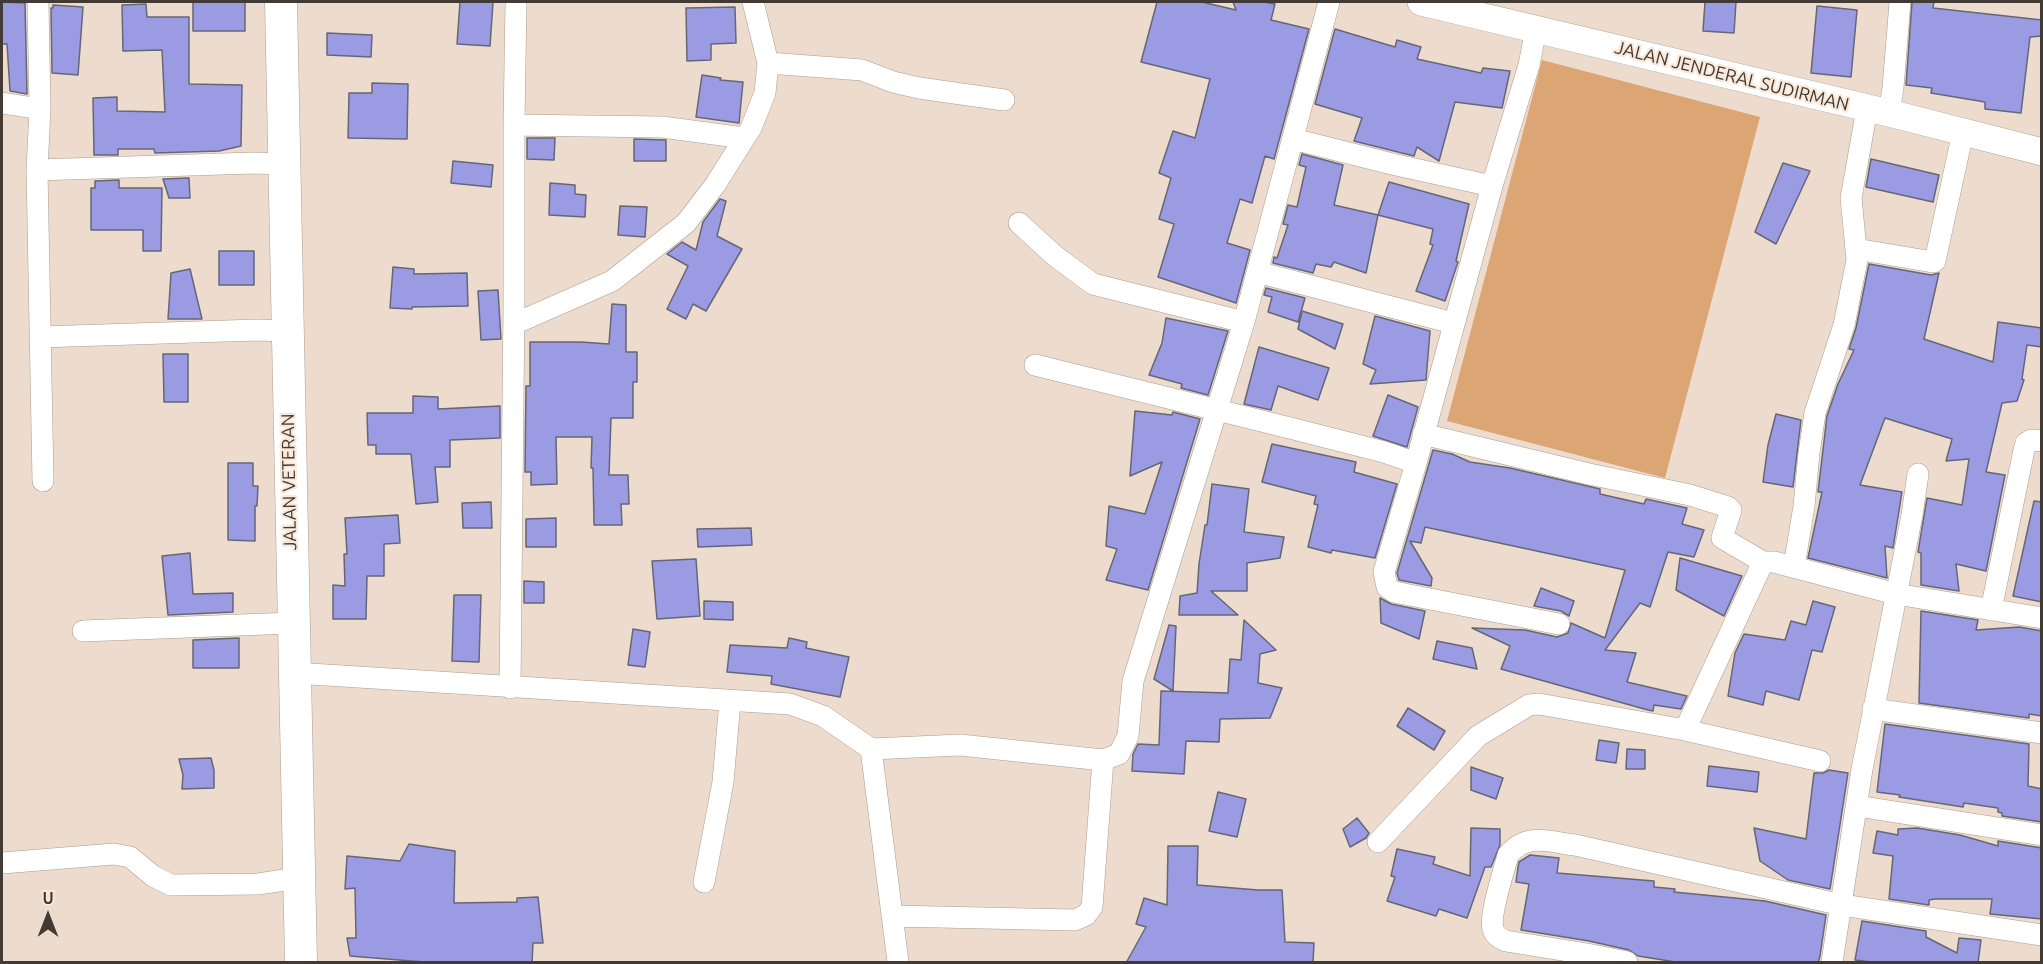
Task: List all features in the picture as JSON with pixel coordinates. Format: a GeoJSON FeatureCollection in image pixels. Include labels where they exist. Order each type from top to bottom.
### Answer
{"type":"FeatureCollection","features":[{"type":"Feature","properties":{"kind":"highway","name":"JALAN VETERAN"},"geometry":{"type":"LineString","coordinates":[[281,2],[292,623],[301,963]]}},
{"type":"Feature","properties":{"kind":"main road","name":"JALAN JENDERAL SUDIRMAN"},"geometry":{"type":"LineString","coordinates":[[1421,2],[2042,152]]}},
{"type":"Feature","properties":{"kind":"street"},"geometry":{"type":"LineString","coordinates":[[38,2],[40,109],[37,170],[43,481]]}},
{"type":"Feature","properties":{"kind":"street"},"geometry":{"type":"LineString","coordinates":[[510,688],[516,2]]}},
{"type":"Feature","properties":{"kind":"street"},"geometry":{"type":"LineString","coordinates":[[514,324],[612,281],[686,223],[715,185],[751,128],[765,93],[768,63],[753,2]]}},
{"type":"Feature","properties":{"kind":"street"},"geometry":{"type":"LineString","coordinates":[[294,673],[790,704],[823,716],[871,749],[960,745],[1103,760],[1119,754],[1128,736],[1133,681],[1244,322],[1329,2]]}},
{"type":"Feature","properties":{"kind":"street"},"geometry":{"type":"LineString","coordinates":[[1794,567],[1815,413],[1844,325],[1857,260],[1851,198],[1878,111],[1893,88],[1900,2]]}},
{"type":"Feature","properties":{"kind":"street"},"geometry":{"type":"LineString","coordinates":[[1536,29],[1527,71],[1492,186],[1384,572],[1387,586],[1394,592],[1559,624]]}},
{"type":"Feature","properties":{"kind":"street"},"geometry":{"type":"LineString","coordinates":[[768,63],[862,70],[893,82],[919,88],[1004,100]]}},
{"type":"Feature","properties":{"kind":"street"},"geometry":{"type":"LineString","coordinates":[[2,103],[40,109]]}},
{"type":"Feature","properties":{"kind":"street"},"geometry":{"type":"LineString","coordinates":[[514,125],[662,127],[744,138]]}},
{"type":"Feature","properties":{"kind":"street"},"geometry":{"type":"LineString","coordinates":[[1856,249],[1935,261],[1963,132]]}},
{"type":"Feature","properties":{"kind":"street"},"geometry":{"type":"LineString","coordinates":[[1293,139],[1492,186]]}},
{"type":"Feature","properties":{"kind":"street"},"geometry":{"type":"LineString","coordinates":[[37,170],[284,164]]}},
{"type":"Feature","properties":{"kind":"street"},"geometry":{"type":"LineString","coordinates":[[1018,224],[1055,256],[1093,284],[1244,322]]}},
{"type":"Feature","properties":{"kind":"street"},"geometry":{"type":"LineString","coordinates":[[1257,272],[1453,323]]}},
{"type":"Feature","properties":{"kind":"street"},"geometry":{"type":"LineString","coordinates":[[40,337],[286,331]]}},
{"type":"Feature","properties":{"kind":"street"},"geometry":{"type":"LineString","coordinates":[[1035,365],[1373,449],[1416,463]]}},
{"type":"Feature","properties":{"kind":"street"},"geometry":{"type":"LineString","coordinates":[[1423,434],[1589,474],[1690,495],[1728,507],[1731,510],[1722,538],[1763,562],[1774,562],[1896,594],[2042,618]]}},
{"type":"Feature","properties":{"kind":"street"},"geometry":{"type":"LineString","coordinates":[[1991,610],[2026,443],[2031,440],[2042,441]]}},
{"type":"Feature","properties":{"kind":"street"},"geometry":{"type":"LineString","coordinates":[[1832,963],[1873,709],[1912,515],[1918,474]]}},
{"type":"Feature","properties":{"kind":"street"},"geometry":{"type":"LineString","coordinates":[[1685,730],[1763,562]]}},
{"type":"Feature","properties":{"kind":"street"},"geometry":{"type":"LineString","coordinates":[[83,631],[292,623]]}},
{"type":"Feature","properties":{"kind":"street"},"geometry":{"type":"LineString","coordinates":[[704,882],[723,782],[730,701]]}},
{"type":"Feature","properties":{"kind":"street"},"geometry":{"type":"LineString","coordinates":[[1378,842],[1478,736],[1529,705],[1539,704],[1685,730],[1820,761]]}},
{"type":"Feature","properties":{"kind":"street"},"geometry":{"type":"LineString","coordinates":[[1873,709],[2042,733]]}},
{"type":"Feature","properties":{"kind":"street"},"geometry":{"type":"LineString","coordinates":[[871,749],[898,963]]}},
{"type":"Feature","properties":{"kind":"street"},"geometry":{"type":"LineString","coordinates":[[892,916],[1075,920],[1086,915],[1092,907],[1103,760]]}},
{"type":"Feature","properties":{"kind":"street"},"geometry":{"type":"LineString","coordinates":[[1857,806],[2042,835]]}},
{"type":"Feature","properties":{"kind":"street"},"geometry":{"type":"LineString","coordinates":[[1627,963],[1586,958],[1506,941],[1497,937],[1493,929],[1493,917],[1508,855],[1515,847],[1524,841],[1535,840],[1575,845],[1842,905],[2042,935]]}},
{"type":"Feature","properties":{"kind":"street"},"geometry":{"type":"LineString","coordinates":[[2,863],[114,854],[130,857],[160,881],[171,885],[258,884],[298,878]]}},
{"type":"Feature","properties":{"kind":"shaded area"},"geometry":{"type":"Polygon","coordinates":[[[1542,60],[1760,117],[1665,478],[1447,421],[1542,60]]]}},
{"type":"Feature","properties":{"kind":"building"},"geometry":{"type":"Polygon","coordinates":[[[2,2],[25,3],[27,94],[10,91],[7,44],[2,44],[2,2]]]}},
{"type":"Feature","properties":{"kind":"building"},"geometry":{"type":"Polygon","coordinates":[[[193,2],[245,2],[245,31],[193,31],[193,2]]]}},
{"type":"Feature","properties":{"kind":"building"},"geometry":{"type":"Polygon","coordinates":[[[460,2],[493,2],[490,46],[457,44],[460,2]]]}},
{"type":"Feature","properties":{"kind":"building"},"geometry":{"type":"Polygon","coordinates":[[[1157,2],[1202,2],[1236,10],[1233,2],[1264,2],[1275,4],[1271,20],[1309,29],[1274,159],[1265,156],[1252,203],[1240,199],[1227,243],[1250,250],[1236,303],[1158,277],[1174,224],[1159,219],[1171,178],[1159,173],[1173,131],[1195,138],[1210,79],[1141,62],[1157,2]]]}},
{"type":"Feature","properties":{"kind":"building"},"geometry":{"type":"Polygon","coordinates":[[[1705,2],[1736,2],[1734,33],[1703,31],[1705,2]]]}},
{"type":"Feature","properties":{"kind":"building"},"geometry":{"type":"Polygon","coordinates":[[[1912,2],[1934,2],[1933,8],[2042,20],[2042,36],[2030,37],[2021,113],[1985,109],[1985,102],[1931,93],[1932,88],[1906,85],[1912,2]]]}},
{"type":"Feature","properties":{"kind":"building"},"geometry":{"type":"Polygon","coordinates":[[[146,4],[147,17],[189,17],[189,84],[242,85],[241,146],[219,151],[155,153],[154,149],[118,149],[118,155],[94,155],[93,98],[117,97],[117,111],[165,112],[162,50],[123,51],[122,5],[146,4]]]}},
{"type":"Feature","properties":{"kind":"building"},"geometry":{"type":"Polygon","coordinates":[[[53,5],[83,7],[78,75],[52,73],[51,8],[53,5]]]}},
{"type":"Feature","properties":{"kind":"building"},"geometry":{"type":"Polygon","coordinates":[[[1817,6],[1857,10],[1851,77],[1811,73],[1817,6]]]}},
{"type":"Feature","properties":{"kind":"building"},"geometry":{"type":"Polygon","coordinates":[[[735,7],[736,43],[711,44],[711,60],[687,61],[686,8],[735,7]]]}},
{"type":"Feature","properties":{"kind":"building"},"geometry":{"type":"Polygon","coordinates":[[[1335,29],[1395,47],[1397,40],[1421,47],[1417,59],[1481,73],[1483,68],[1510,71],[1502,108],[1455,102],[1439,161],[1417,147],[1414,156],[1354,141],[1362,118],[1315,104],[1335,29]]]}},
{"type":"Feature","properties":{"kind":"building"},"geometry":{"type":"Polygon","coordinates":[[[327,33],[372,35],[371,57],[327,55],[327,33]]]}},
{"type":"Feature","properties":{"kind":"building"},"geometry":{"type":"Polygon","coordinates":[[[702,75],[721,78],[720,80],[743,82],[739,123],[696,117],[702,75]]]}},
{"type":"Feature","properties":{"kind":"building"},"geometry":{"type":"Polygon","coordinates":[[[372,83],[408,84],[407,139],[348,138],[349,93],[372,93],[372,83]]]}},
{"type":"Feature","properties":{"kind":"building"},"geometry":{"type":"Polygon","coordinates":[[[527,138],[555,138],[554,160],[527,159],[527,138]]]}},
{"type":"Feature","properties":{"kind":"building"},"geometry":{"type":"Polygon","coordinates":[[[634,139],[666,140],[666,161],[634,161],[634,139]]]}},
{"type":"Feature","properties":{"kind":"building"},"geometry":{"type":"Polygon","coordinates":[[[1302,154],[1343,165],[1334,205],[1378,215],[1366,273],[1334,262],[1331,267],[1316,264],[1313,273],[1273,263],[1274,257],[1277,258],[1288,225],[1283,224],[1288,205],[1297,207],[1306,167],[1299,165],[1302,154]]]}},
{"type":"Feature","properties":{"kind":"building"},"geometry":{"type":"Polygon","coordinates":[[[1871,159],[1939,175],[1933,202],[1866,187],[1871,159]]]}},
{"type":"Feature","properties":{"kind":"building"},"geometry":{"type":"Polygon","coordinates":[[[453,161],[493,165],[491,187],[451,183],[453,161]]]}},
{"type":"Feature","properties":{"kind":"building"},"geometry":{"type":"Polygon","coordinates":[[[1783,163],[1810,171],[1776,244],[1755,232],[1783,163]]]}},
{"type":"Feature","properties":{"kind":"building"},"geometry":{"type":"Polygon","coordinates":[[[189,178],[190,198],[169,198],[163,179],[189,178]]]}},
{"type":"Feature","properties":{"kind":"building"},"geometry":{"type":"Polygon","coordinates":[[[119,180],[119,188],[162,188],[161,251],[143,251],[143,230],[91,230],[91,188],[95,188],[95,181],[119,180]]]}},
{"type":"Feature","properties":{"kind":"building"},"geometry":{"type":"Polygon","coordinates":[[[1389,182],[1469,204],[1456,261],[1458,262],[1445,301],[1416,291],[1433,245],[1430,244],[1433,229],[1378,215],[1389,182]]]}},
{"type":"Feature","properties":{"kind":"building"},"geometry":{"type":"Polygon","coordinates":[[[550,183],[575,185],[575,194],[586,195],[585,217],[549,215],[550,183]]]}},
{"type":"Feature","properties":{"kind":"building"},"geometry":{"type":"Polygon","coordinates":[[[720,199],[726,201],[717,236],[742,249],[706,311],[693,304],[686,319],[667,309],[688,266],[667,254],[682,242],[696,250],[703,222],[720,199]]]}},
{"type":"Feature","properties":{"kind":"building"},"geometry":{"type":"Polygon","coordinates":[[[620,206],[647,207],[645,237],[618,235],[620,206]]]}},
{"type":"Feature","properties":{"kind":"building"},"geometry":{"type":"Polygon","coordinates":[[[219,251],[254,251],[254,285],[219,285],[219,251]]]}},
{"type":"Feature","properties":{"kind":"building"},"geometry":{"type":"Polygon","coordinates":[[[1869,264],[1931,275],[1939,273],[1924,339],[1993,362],[1998,322],[2042,328],[2042,347],[2027,345],[2022,379],[2024,380],[2017,401],[2002,403],[1986,472],[2005,475],[1986,571],[1956,564],[1959,591],[1921,585],[1921,553],[1918,552],[1927,498],[1962,505],[1969,459],[1946,461],[1952,439],[1885,418],[1860,485],[1902,492],[1893,548],[1885,546],[1887,578],[1808,558],[1822,492],[1818,492],[1827,416],[1838,384],[1854,350],[1849,349],[1856,328],[1869,264]]]}},
{"type":"Feature","properties":{"kind":"building"},"geometry":{"type":"Polygon","coordinates":[[[393,267],[414,269],[414,274],[467,273],[468,306],[390,308],[393,267]]]}},
{"type":"Feature","properties":{"kind":"building"},"geometry":{"type":"Polygon","coordinates":[[[190,269],[202,319],[168,319],[171,273],[190,269]]]}},
{"type":"Feature","properties":{"kind":"building"},"geometry":{"type":"Polygon","coordinates":[[[1266,288],[1305,298],[1298,322],[1268,312],[1272,297],[1264,295],[1266,288]]]}},
{"type":"Feature","properties":{"kind":"building"},"geometry":{"type":"Polygon","coordinates":[[[498,290],[501,339],[481,340],[478,291],[498,290]]]}},
{"type":"Feature","properties":{"kind":"building"},"geometry":{"type":"Polygon","coordinates":[[[612,304],[626,305],[626,352],[637,352],[637,382],[633,382],[633,418],[611,418],[609,475],[628,475],[629,504],[621,504],[622,525],[594,525],[592,437],[556,437],[557,484],[531,485],[531,472],[525,472],[526,386],[530,386],[530,342],[609,344],[612,304]]]}},
{"type":"Feature","properties":{"kind":"building"},"geometry":{"type":"Polygon","coordinates":[[[1302,311],[1343,324],[1335,349],[1298,329],[1302,311]]]}},
{"type":"Feature","properties":{"kind":"building"},"geometry":{"type":"Polygon","coordinates":[[[1375,316],[1430,331],[1426,380],[1370,384],[1376,370],[1363,364],[1375,316]]]}},
{"type":"Feature","properties":{"kind":"building"},"geometry":{"type":"Polygon","coordinates":[[[1166,318],[1228,331],[1208,395],[1181,388],[1182,384],[1149,375],[1162,343],[1166,318]]]}},
{"type":"Feature","properties":{"kind":"building"},"geometry":{"type":"Polygon","coordinates":[[[1259,347],[1329,368],[1318,400],[1278,386],[1271,410],[1244,404],[1259,347]]]}},
{"type":"Feature","properties":{"kind":"building"},"geometry":{"type":"Polygon","coordinates":[[[163,354],[188,354],[188,402],[164,402],[163,354]]]}},
{"type":"Feature","properties":{"kind":"building"},"geometry":{"type":"Polygon","coordinates":[[[1388,395],[1418,407],[1407,447],[1373,436],[1388,395]]]}},
{"type":"Feature","properties":{"kind":"building"},"geometry":{"type":"Polygon","coordinates":[[[413,396],[438,397],[438,409],[500,406],[500,438],[450,440],[450,467],[435,467],[438,502],[416,504],[411,454],[376,454],[376,445],[368,445],[367,413],[413,413],[413,396]]]}},
{"type":"Feature","properties":{"kind":"building"},"geometry":{"type":"Polygon","coordinates":[[[1135,411],[1172,415],[1173,412],[1200,419],[1148,590],[1106,580],[1117,549],[1106,546],[1109,506],[1145,514],[1162,462],[1130,476],[1135,411]]]}},
{"type":"Feature","properties":{"kind":"building"},"geometry":{"type":"Polygon","coordinates":[[[1776,414],[1801,420],[1793,487],[1763,482],[1768,445],[1776,414]]]}},
{"type":"Feature","properties":{"kind":"building"},"geometry":{"type":"Polygon","coordinates":[[[1272,444],[1356,462],[1354,472],[1397,484],[1375,558],[1332,550],[1331,553],[1308,547],[1318,505],[1314,504],[1316,496],[1262,482],[1272,444]]]}},
{"type":"Feature","properties":{"kind":"building"},"geometry":{"type":"Polygon","coordinates":[[[1433,450],[1452,454],[1470,462],[1510,468],[1600,489],[1600,494],[1644,504],[1646,499],[1687,508],[1682,524],[1704,530],[1694,557],[1668,552],[1650,607],[1640,603],[1605,650],[1636,653],[1627,682],[1687,696],[1681,709],[1654,705],[1653,711],[1648,710],[1501,669],[1510,646],[1472,628],[1525,630],[1557,637],[1568,633],[1571,623],[1605,638],[1625,570],[1425,527],[1421,543],[1410,541],[1432,578],[1431,586],[1399,580],[1397,573],[1433,450]]]}},
{"type":"Feature","properties":{"kind":"building"},"geometry":{"type":"Polygon","coordinates":[[[228,463],[253,463],[253,486],[258,486],[257,506],[255,506],[255,541],[228,540],[228,463]]]}},
{"type":"Feature","properties":{"kind":"building"},"geometry":{"type":"Polygon","coordinates":[[[1212,484],[1249,489],[1244,532],[1284,537],[1280,558],[1247,563],[1247,591],[1211,591],[1238,615],[1179,615],[1180,596],[1197,593],[1199,564],[1212,484]]]}},
{"type":"Feature","properties":{"kind":"building"},"geometry":{"type":"Polygon","coordinates":[[[2034,501],[2042,502],[2042,602],[2013,596],[2034,501]]]}},
{"type":"Feature","properties":{"kind":"building"},"geometry":{"type":"Polygon","coordinates":[[[491,502],[492,528],[463,528],[462,503],[491,502]]]}},
{"type":"Feature","properties":{"kind":"building"},"geometry":{"type":"Polygon","coordinates":[[[398,515],[400,543],[384,544],[384,576],[367,576],[366,619],[333,619],[333,585],[345,586],[344,554],[347,554],[345,518],[398,515]]]}},
{"type":"Feature","properties":{"kind":"building"},"geometry":{"type":"Polygon","coordinates":[[[556,518],[556,547],[526,547],[526,519],[556,518]]]}},
{"type":"Feature","properties":{"kind":"building"},"geometry":{"type":"Polygon","coordinates":[[[751,528],[752,545],[698,547],[697,529],[751,528]]]}},
{"type":"Feature","properties":{"kind":"building"},"geometry":{"type":"Polygon","coordinates":[[[190,553],[193,594],[233,593],[233,612],[168,615],[162,556],[190,553]]]}},
{"type":"Feature","properties":{"kind":"building"},"geometry":{"type":"Polygon","coordinates":[[[1680,558],[1742,576],[1724,616],[1676,590],[1680,558]]]}},
{"type":"Feature","properties":{"kind":"building"},"geometry":{"type":"Polygon","coordinates":[[[696,559],[700,616],[657,619],[652,561],[696,559]]]}},
{"type":"Feature","properties":{"kind":"building"},"geometry":{"type":"Polygon","coordinates":[[[524,581],[544,582],[544,603],[524,603],[524,581]]]}},
{"type":"Feature","properties":{"kind":"building"},"geometry":{"type":"Polygon","coordinates":[[[1541,588],[1574,601],[1569,616],[1561,611],[1534,606],[1541,588]]]}},
{"type":"Feature","properties":{"kind":"building"},"geometry":{"type":"Polygon","coordinates":[[[454,595],[481,595],[479,662],[452,661],[454,595]]]}},
{"type":"Feature","properties":{"kind":"building"},"geometry":{"type":"Polygon","coordinates":[[[1380,598],[1391,604],[1425,611],[1419,639],[1381,623],[1380,598]]]}},
{"type":"Feature","properties":{"kind":"building"},"geometry":{"type":"Polygon","coordinates":[[[704,601],[733,602],[733,620],[704,619],[704,601]]]}},
{"type":"Feature","properties":{"kind":"building"},"geometry":{"type":"Polygon","coordinates":[[[1813,601],[1835,607],[1822,652],[1812,650],[1799,700],[1766,691],[1763,705],[1728,696],[1735,653],[1744,634],[1785,640],[1791,621],[1806,625],[1813,601]]]}},
{"type":"Feature","properties":{"kind":"building"},"geometry":{"type":"Polygon","coordinates":[[[1921,611],[1978,620],[1976,630],[2019,627],[2042,631],[2042,716],[2029,714],[2029,718],[1919,703],[1921,611]]]}},
{"type":"Feature","properties":{"kind":"building"},"geometry":{"type":"Polygon","coordinates":[[[1244,620],[1276,650],[1260,654],[1258,683],[1282,688],[1270,718],[1220,719],[1219,742],[1186,741],[1184,774],[1132,771],[1133,754],[1138,744],[1159,745],[1161,691],[1228,693],[1230,659],[1241,660],[1244,620]]]}},
{"type":"Feature","properties":{"kind":"building"},"geometry":{"type":"Polygon","coordinates":[[[1169,625],[1176,626],[1173,691],[1154,679],[1169,625]]]}},
{"type":"Feature","properties":{"kind":"building"},"geometry":{"type":"Polygon","coordinates":[[[633,629],[650,632],[645,667],[628,665],[633,629]]]}},
{"type":"Feature","properties":{"kind":"building"},"geometry":{"type":"Polygon","coordinates":[[[239,638],[239,668],[193,668],[193,640],[239,638]]]}},
{"type":"Feature","properties":{"kind":"building"},"geometry":{"type":"Polygon","coordinates":[[[789,638],[807,642],[806,648],[849,657],[840,697],[771,684],[772,676],[727,672],[730,645],[787,648],[789,638]]]}},
{"type":"Feature","properties":{"kind":"building"},"geometry":{"type":"Polygon","coordinates":[[[1437,641],[1472,648],[1477,669],[1433,659],[1437,641]]]}},
{"type":"Feature","properties":{"kind":"building"},"geometry":{"type":"Polygon","coordinates":[[[1408,708],[1445,731],[1434,750],[1397,726],[1408,708]]]}},
{"type":"Feature","properties":{"kind":"building"},"geometry":{"type":"Polygon","coordinates":[[[1885,724],[2029,744],[2028,786],[2042,789],[2042,822],[2002,816],[1998,808],[1964,803],[1963,807],[1877,792],[1885,724]]]}},
{"type":"Feature","properties":{"kind":"building"},"geometry":{"type":"Polygon","coordinates":[[[1599,740],[1619,743],[1616,763],[1596,760],[1599,740]]]}},
{"type":"Feature","properties":{"kind":"building"},"geometry":{"type":"Polygon","coordinates":[[[1627,749],[1645,750],[1645,769],[1626,769],[1627,749]]]}},
{"type":"Feature","properties":{"kind":"building"},"geometry":{"type":"Polygon","coordinates":[[[211,758],[214,788],[182,789],[183,775],[179,759],[211,758]]]}},
{"type":"Feature","properties":{"kind":"building"},"geometry":{"type":"Polygon","coordinates":[[[1709,766],[1759,772],[1757,792],[1707,786],[1709,766]]]}},
{"type":"Feature","properties":{"kind":"building"},"geometry":{"type":"Polygon","coordinates":[[[1471,767],[1503,778],[1496,799],[1471,790],[1471,767]]]}},
{"type":"Feature","properties":{"kind":"building"},"geometry":{"type":"Polygon","coordinates":[[[1829,770],[1848,773],[1830,889],[1788,880],[1760,861],[1754,828],[1806,839],[1814,773],[1829,770]]]}},
{"type":"Feature","properties":{"kind":"building"},"geometry":{"type":"Polygon","coordinates":[[[1218,792],[1246,799],[1237,837],[1209,831],[1218,792]]]}},
{"type":"Feature","properties":{"kind":"building"},"geometry":{"type":"Polygon","coordinates":[[[1357,818],[1369,833],[1366,838],[1350,847],[1343,829],[1357,818]]]}},
{"type":"Feature","properties":{"kind":"building"},"geometry":{"type":"Polygon","coordinates":[[[1471,828],[1500,829],[1500,845],[1491,867],[1485,867],[1467,918],[1439,909],[1436,916],[1387,901],[1395,877],[1391,876],[1397,849],[1435,857],[1433,864],[1470,876],[1471,828]]]}},
{"type":"Feature","properties":{"kind":"building"},"geometry":{"type":"Polygon","coordinates":[[[1917,828],[1960,835],[1998,846],[1998,841],[2042,848],[2042,919],[1990,914],[1992,899],[1935,899],[1929,900],[1929,905],[1889,899],[1893,856],[1873,853],[1877,831],[1898,835],[1898,829],[1917,828]]]}},
{"type":"Feature","properties":{"kind":"building"},"geometry":{"type":"Polygon","coordinates":[[[409,844],[455,851],[454,903],[517,902],[517,898],[538,897],[543,943],[533,943],[532,963],[436,963],[350,956],[347,938],[356,938],[355,888],[345,889],[347,856],[400,861],[409,844]]]}},
{"type":"Feature","properties":{"kind":"building"},"geometry":{"type":"Polygon","coordinates":[[[1168,846],[1198,846],[1197,885],[1282,890],[1285,942],[1314,943],[1313,963],[1126,963],[1146,927],[1136,924],[1144,898],[1167,905],[1168,846]]]}},
{"type":"Feature","properties":{"kind":"building"},"geometry":{"type":"Polygon","coordinates":[[[1530,855],[1559,858],[1557,873],[1654,881],[1654,887],[1675,889],[1674,892],[1765,901],[1826,915],[1818,963],[1682,963],[1638,956],[1629,950],[1589,941],[1521,930],[1529,884],[1516,882],[1519,862],[1530,855]]]}},
{"type":"Feature","properties":{"kind":"building"},"geometry":{"type":"Polygon","coordinates":[[[1862,921],[1926,931],[1926,937],[1957,953],[1959,938],[1981,940],[1978,963],[1880,963],[1855,960],[1862,921]]]}}]}
